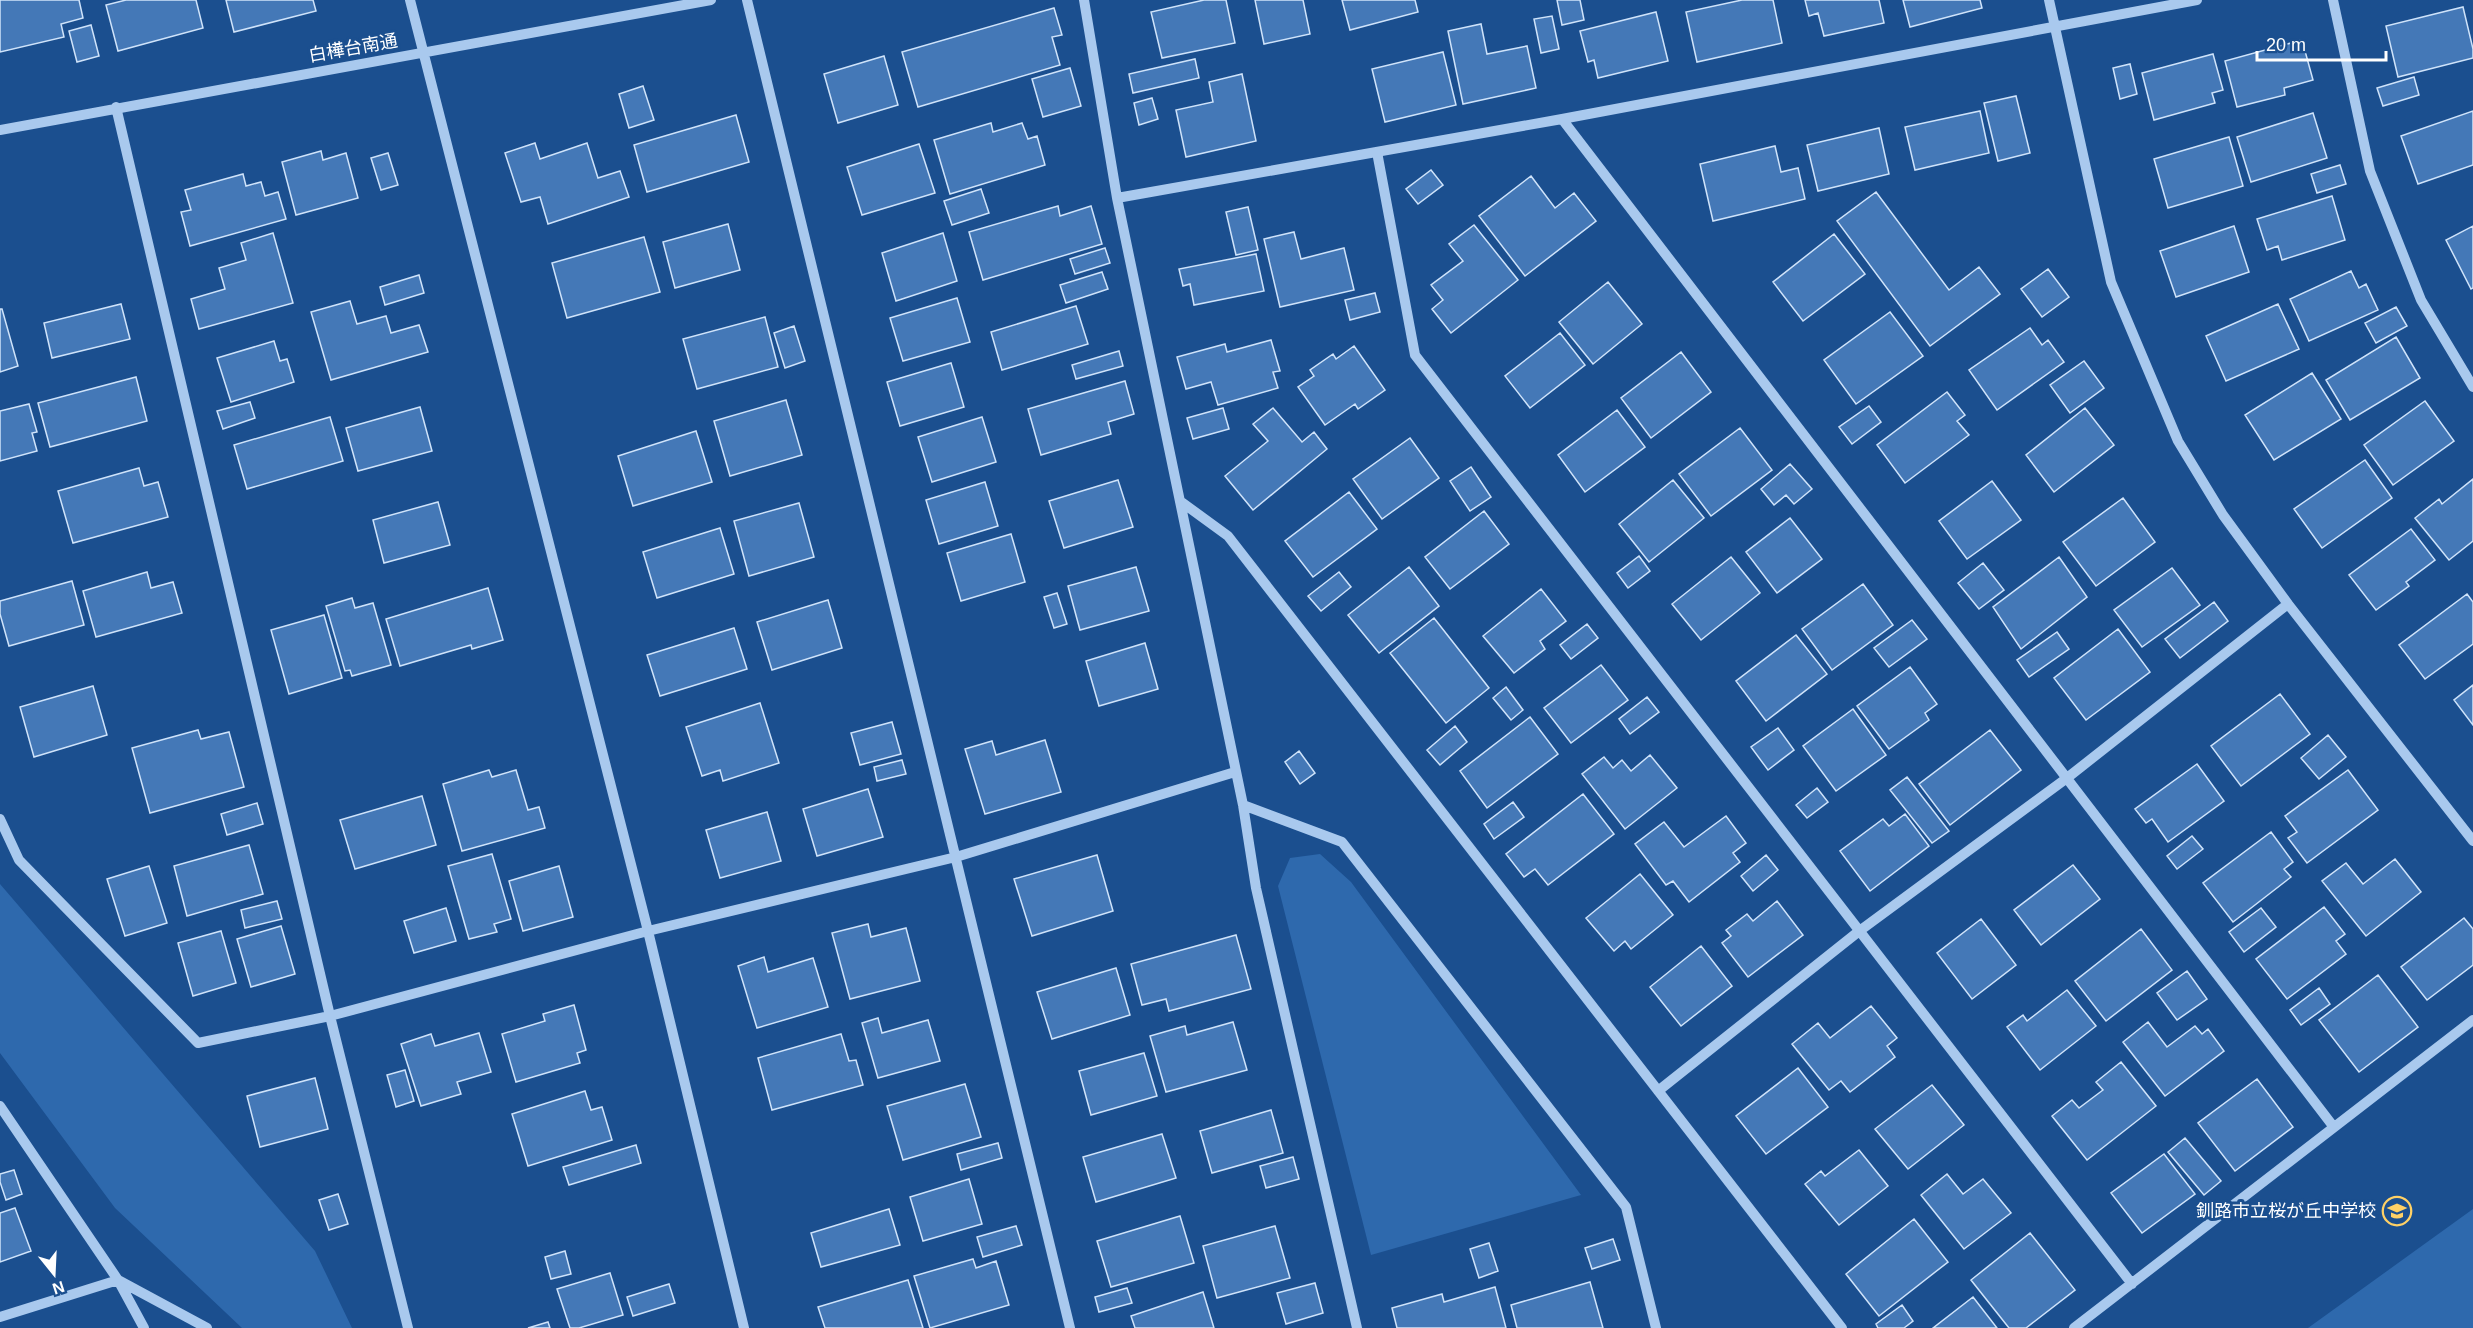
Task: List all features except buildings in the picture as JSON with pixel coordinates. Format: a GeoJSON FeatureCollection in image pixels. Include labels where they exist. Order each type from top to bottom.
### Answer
{"type":"FeatureCollection","features":[{"type":"Feature","properties":{"kind":"street"},"geometry":{"type":"LineString","coordinates":[[410,0],[648,931],[744,1328]]}},
{"type":"Feature","properties":{"kind":"street","name":"白樺台南通"},"geometry":{"type":"LineString","coordinates":[[0,130],[711,0]]}},
{"type":"Feature","properties":{"kind":"street"},"geometry":{"type":"LineString","coordinates":[[747,0],[1070,1328]]}},
{"type":"Feature","properties":{"kind":"street"},"geometry":{"type":"LineString","coordinates":[[1084,0],[1117,198],[1243,805],[1256,888],[1358,1328]]}},
{"type":"Feature","properties":{"kind":"street"},"geometry":{"type":"LineString","coordinates":[[2049,0],[2110,282],[2178,441],[2223,515],[2288,604],[2473,841]]}},
{"type":"Feature","properties":{"kind":"street"},"geometry":{"type":"LineString","coordinates":[[1117,198],[1562,119],[2197,0]]}},
{"type":"Feature","properties":{"kind":"street"},"geometry":{"type":"LineString","coordinates":[[2333,0],[2370,171],[2421,300],[2473,387]]}},
{"type":"Feature","properties":{"kind":"street"},"geometry":{"type":"LineString","coordinates":[[116,107],[330,1016],[408,1328]]}},
{"type":"Feature","properties":{"kind":"street"},"geometry":{"type":"LineString","coordinates":[[1562,119],[2333,1126]]}},
{"type":"Feature","properties":{"kind":"street"},"geometry":{"type":"LineString","coordinates":[[1377,152],[1416,355],[1858,932],[2132,1284]]}},
{"type":"Feature","properties":{"kind":"street"},"geometry":{"type":"LineString","coordinates":[[1180,501],[1228,536],[1842,1328]]}},
{"type":"Feature","properties":{"kind":"street"},"geometry":{"type":"LineString","coordinates":[[1658,1091],[1858,932],[2067,778],[2288,604]]}},
{"type":"Feature","properties":{"kind":"street"},"geometry":{"type":"LineString","coordinates":[[0,819],[19,860],[198,1043],[330,1016],[648,931],[956,857],[1235,772]]}},
{"type":"Feature","properties":{"kind":"street"},"geometry":{"type":"LineString","coordinates":[[1243,805],[1342,842],[1626,1207],[1656,1328]]}},
{"type":"Feature","properties":{"kind":"street"},"geometry":{"type":"LineString","coordinates":[[2074,1328],[2473,1020]]}},
{"type":"Feature","properties":{"kind":"street"},"geometry":{"type":"LineString","coordinates":[[0,1106],[118,1280],[144,1328]]}},
{"type":"Feature","properties":{"kind":"street"},"geometry":{"type":"LineString","coordinates":[[0,1317],[118,1280],[207,1328]]}},
{"type":"Feature","properties":{"kind":"shaded area"},"geometry":{"type":"Polygon","coordinates":[[[1320,854],[1351,882],[1581,1195],[1371,1255],[1278,886],[1290,858],[1320,854]]]}},
{"type":"Feature","properties":{"kind":"shaded area"},"geometry":{"type":"Polygon","coordinates":[[[0,884],[315,1251],[352,1328],[242,1328],[115,1208],[0,1053],[0,884]]]}},
{"type":"Feature","properties":{"kind":"shaded area"},"geometry":{"type":"Polygon","coordinates":[[[2473,1209],[2473,1328],[2308,1328],[2473,1209]]]}},
{"type":"Feature","properties":{"kind":"place","name":"釧路市立桜が丘中学校"},"geometry":{"type":"Point","coordinates":[2397,1211]}}]}
